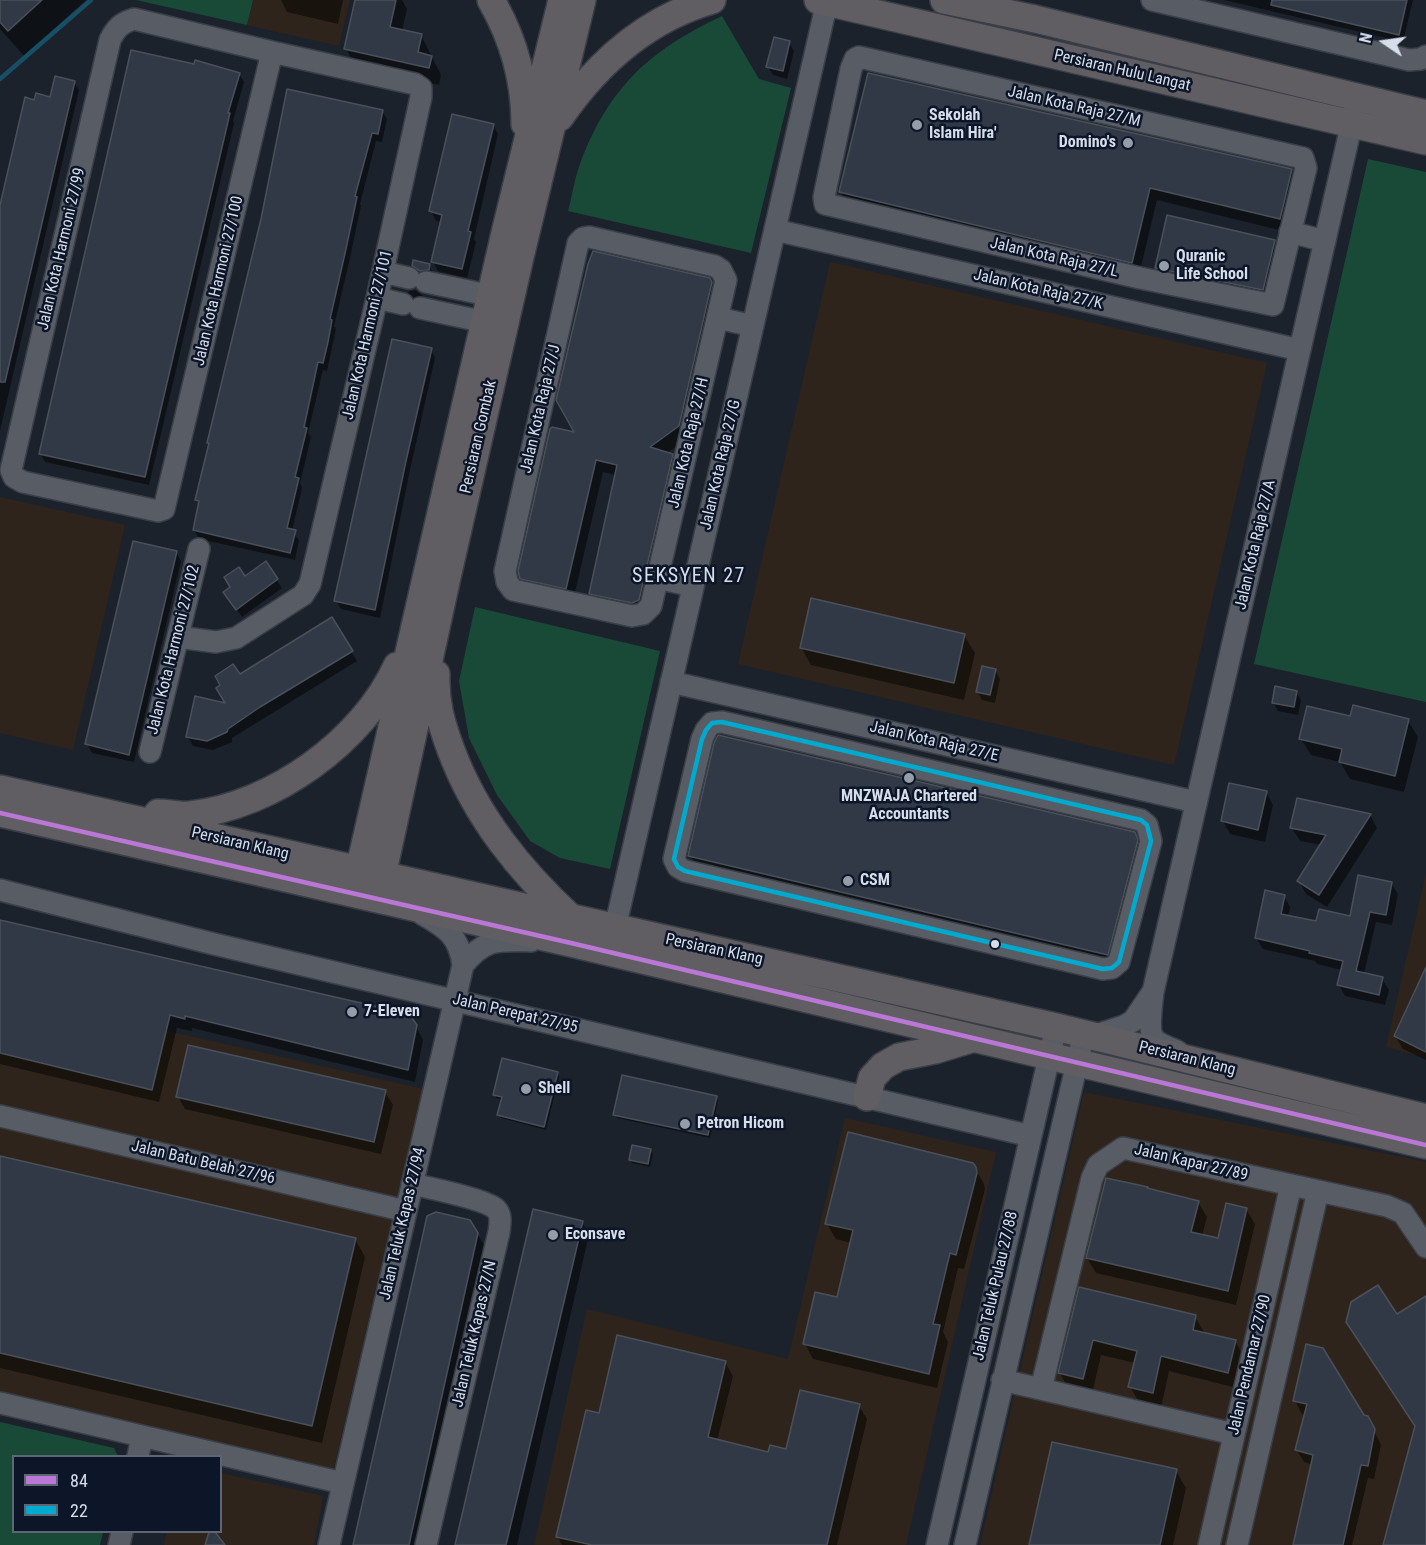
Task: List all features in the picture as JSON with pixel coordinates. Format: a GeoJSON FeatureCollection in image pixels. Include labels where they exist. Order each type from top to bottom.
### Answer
{"type":"FeatureCollection","features":[{"type":"Feature","properties":{"kind":"main road"},"geometry":{"type":"LineString","coordinates":[[491,0],[512,43],[519,70],[525,108],[524,155]]}},
{"type":"Feature","properties":{"kind":"main road","name":"Persiaran Gombak"},"geometry":{"type":"LineString","coordinates":[[427,625],[488,309],[562,0]]}},
{"type":"Feature","properties":{"kind":"main road","name":"Persiaran Gombak"},"geometry":{"type":"LineString","coordinates":[[370,873],[427,625],[582,0]]}},
{"type":"Feature","properties":{"kind":"main road"},"geometry":{"type":"LineString","coordinates":[[552,128],[597,69],[628,41],[660,20],[691,6],[712,0]]}},
{"type":"Feature","properties":{"kind":"main road","name":"Persiaran Hulu Langat"},"geometry":{"type":"LineString","coordinates":[[822,1],[1426,141]]}},
{"type":"Feature","properties":{"kind":"main road","name":"Persiaran Hulu Langat"},"geometry":{"type":"LineString","coordinates":[[950,1],[1035,19],[1426,114]]}},
{"type":"Feature","properties":{"kind":"main road"},"geometry":{"type":"LineString","coordinates":[[88,810],[186,815],[203,813],[219,810],[262,793],[301,772],[333,750],[353,732],[390,683],[427,625]]}},
{"type":"Feature","properties":{"kind":"main road"},"geometry":{"type":"LineString","coordinates":[[427,625],[435,697],[461,777],[477,808],[495,834],[572,931]]}},
{"type":"Feature","properties":{"kind":"main road","name":"Persiaran Klang"},"geometry":{"type":"LineString","coordinates":[[0,789],[370,873],[572,931],[972,1039],[1076,1063],[1423,1130]]}},
{"type":"Feature","properties":{"kind":"main road","name":"Persiaran Klang"},"geometry":{"type":"LineString","coordinates":[[0,813],[407,906],[572,931],[615,928],[1088,1034],[1199,1062],[1423,1130]]}},
{"type":"Feature","properties":{"kind":"main road"},"geometry":{"type":"LineString","coordinates":[[867,1097],[872,1078],[883,1066],[899,1057],[935,1050],[972,1039]]}},
{"type":"Feature","properties":{"kind":"street"},"geometry":{"type":"LineString","coordinates":[[1010,0],[1022,14],[1035,19]]}},
{"type":"Feature","properties":{"kind":"street"},"geometry":{"type":"LineString","coordinates":[[1152,0],[1409,60],[1426,56]]}},
{"type":"Feature","properties":{"kind":"street","name":"Jalan Kota Raja 27/G"},"geometry":{"type":"LineString","coordinates":[[615,928],[775,230],[822,1]]}},
{"type":"Feature","properties":{"kind":"street","name":"Jalan Kota Harmoni 27/99"},"geometry":{"type":"LineString","coordinates":[[164,509],[158,512],[23,482],[14,477],[11,470],[110,40],[117,27],[134,19],[272,52]]}},
{"type":"Feature","properties":{"kind":"street","name":"Jalan Kota Harmoni 27/101"},"geometry":{"type":"LineString","coordinates":[[178,638],[216,642],[236,638],[303,595],[310,584],[383,272],[421,97],[421,88],[415,84],[272,52]]}},
{"type":"Feature","properties":{"kind":"street","name":"Jalan Kota Harmoni 27/100"},"geometry":{"type":"LineString","coordinates":[[164,509],[272,52]]}},
{"type":"Feature","properties":{"kind":"street","name":"Jalan Kota Raja 27/M"},"geometry":{"type":"LineString","coordinates":[[833,207],[825,204],[824,197],[851,69],[855,59],[859,57],[1303,158],[1305,168],[1274,302]]}},
{"type":"Feature","properties":{"kind":"street","name":"Jalan Kota Raja 27/A"},"geometry":{"type":"LineString","coordinates":[[1199,1062],[1152,1037],[1153,992],[1358,98]]}},
{"type":"Feature","properties":{"kind":"street","name":"Jalan Kota Raja 27/L"},"geometry":{"type":"LineString","coordinates":[[833,207],[1140,278],[1270,306],[1274,302]]}},
{"type":"Feature","properties":{"kind":"street","name":"Jalan Kota Raja 27/K"},"geometry":{"type":"LineString","coordinates":[[775,230],[1300,350]]}},
{"type":"Feature","properties":{"kind":"street"},"geometry":{"type":"LineString","coordinates":[[1290,232],[1325,241]]}},
{"type":"Feature","properties":{"kind":"street"},"geometry":{"type":"LineString","coordinates":[[948,270],[956,236]]}},
{"type":"Feature","properties":{"kind":"street","name":"Jalan Kota Raja 27/J"},"geometry":{"type":"LineString","coordinates":[[643,614],[632,616],[513,590],[507,582],[505,571],[578,243],[583,238],[589,237],[715,266],[722,270]]}},
{"type":"Feature","properties":{"kind":"street","name":"Jalan Kota Raja 27/H"},"geometry":{"type":"LineString","coordinates":[[643,614],[651,606],[718,318],[726,280],[722,270]]}},
{"type":"Feature","properties":{"kind":"street"},"geometry":{"type":"LineString","coordinates":[[383,272],[418,280],[488,309]]}},
{"type":"Feature","properties":{"kind":"street"},"geometry":{"type":"LineString","coordinates":[[1132,312],[1140,278]]}},
{"type":"Feature","properties":{"kind":"street"},"geometry":{"type":"LineString","coordinates":[[377,298],[412,306],[488,309]]}},
{"type":"Feature","properties":{"kind":"street"},"geometry":{"type":"LineString","coordinates":[[718,318],[753,326]]}},
{"type":"Feature","properties":{"kind":"street","name":"Jalan Kota Harmoni 27/102"},"geometry":{"type":"LineString","coordinates":[[150,752],[198,549]]}},
{"type":"Feature","properties":{"kind":"street"},"geometry":{"type":"LineString","coordinates":[[657,578],[693,586]]}},
{"type":"Feature","properties":{"kind":"street","name":"Jalan Kota Raja 27/E"},"geometry":{"type":"LineString","coordinates":[[671,682],[1196,802]]}},
{"type":"Feature","properties":{"kind":"street"},"geometry":{"type":"LineString","coordinates":[[836,749],[842,721]]}},
{"type":"Feature","properties":{"kind":"street"},"geometry":{"type":"LineString","coordinates":[[722,722],[1021,791],[1141,820],[1147,825],[1151,842],[1119,962],[1112,968],[1103,969],[685,871],[678,867],[674,859],[702,739],[712,723],[722,722]]}},
{"type":"Feature","properties":{"kind":"street"},"geometry":{"type":"LineString","coordinates":[[1021,791],[1028,764]]}},
{"type":"Feature","properties":{"kind":"street","name":"Jalan Perepat 27/95"},"geometry":{"type":"LineString","coordinates":[[5,894],[1031,1136]]}},
{"type":"Feature","properties":{"kind":"street"},"geometry":{"type":"LineString","coordinates":[[407,906],[451,932],[461,950],[463,965]]}},
{"type":"Feature","properties":{"kind":"street"},"geometry":{"type":"LineString","coordinates":[[463,965],[483,945],[528,941],[572,931]]}},
{"type":"Feature","properties":{"kind":"street","name":"Jalan Teluk Kapas 27/94"},"geometry":{"type":"LineString","coordinates":[[329,1545],[463,965]]}},
{"type":"Feature","properties":{"kind":"street","name":"Jalan Kota Raja 27/A"},"geometry":{"type":"LineString","coordinates":[[1088,1034],[1133,1022],[1153,992]]}},
{"type":"Feature","properties":{"kind":"street","name":"Jalan Teluk Pulau 27/88"},"geometry":{"type":"LineString","coordinates":[[937,1545],[1056,1027]]}},
{"type":"Feature","properties":{"kind":"street","name":"Jalan Teluk Pulau 27/88"},"geometry":{"type":"LineString","coordinates":[[965,1545],[1076,1063],[1088,1034]]}},
{"type":"Feature","properties":{"kind":"street","name":"Jalan Batu Belah 27/96"},"geometry":{"type":"LineString","coordinates":[[0,1116],[406,1211]]}},
{"type":"Feature","properties":{"kind":"street","name":"Jalan Kapar 27/89"},"geometry":{"type":"LineString","coordinates":[[1041,1389],[1092,1178],[1098,1165],[1123,1148],[1387,1206],[1404,1213],[1426,1247]]}},
{"type":"Feature","properties":{"kind":"street","name":"Jalan Teluk Kapas 27/N"},"geometry":{"type":"LineString","coordinates":[[412,1184],[483,1202],[495,1208],[500,1216],[500,1232],[426,1545]]}},
{"type":"Feature","properties":{"kind":"street","name":"Jalan Pendamar 27/90"},"geometry":{"type":"LineString","coordinates":[[1209,1545],[1291,1185]]}},
{"type":"Feature","properties":{"kind":"street","name":"Jalan Pendamar 27/90"},"geometry":{"type":"LineString","coordinates":[[1237,1545],[1318,1191]]}},
{"type":"Feature","properties":{"kind":"street"},"geometry":{"type":"LineString","coordinates":[[1002,1380],[1234,1434]]}},
{"type":"Feature","properties":{"kind":"street"},"geometry":{"type":"LineString","coordinates":[[0,1403],[140,1447],[185,1455]]}},
{"type":"Feature","properties":{"kind":"street"},"geometry":{"type":"LineString","coordinates":[[222,1462],[343,1483]]}},
{"type":"Feature","properties":{"kind":"shaded area"},"geometry":{"type":"Polygon","coordinates":[[[253,0],[350,0],[339,46],[247,25],[253,0]]]}},
{"type":"Feature","properties":{"kind":"shaded area"},"geometry":{"type":"Polygon","coordinates":[[[830,262],[1267,363],[1174,765],[738,664],[830,262]]]}},
{"type":"Feature","properties":{"kind":"shaded area"},"geometry":{"type":"Polygon","coordinates":[[[0,497],[125,525],[73,750],[0,733],[0,497]]]}},
{"type":"Feature","properties":{"kind":"shaded area"},"geometry":{"type":"Polygon","coordinates":[[[1426,874],[1426,1058],[1386,1047],[1426,874]]]}},
{"type":"Feature","properties":{"kind":"shaded area"},"geometry":{"type":"Polygon","coordinates":[[[0,993],[423,1089],[333,1471],[0,1394],[0,993]]]}},
{"type":"Feature","properties":{"kind":"shaded area"},"geometry":{"type":"Polygon","coordinates":[[[1084,1092],[1426,1162],[1426,1545],[980,1545],[1084,1092]]]}},
{"type":"Feature","properties":{"kind":"shaded area"},"geometry":{"type":"Polygon","coordinates":[[[845,1118],[996,1152],[906,1545],[534,1545],[587,1309],[788,1359],[845,1118]]]}},
{"type":"Feature","properties":{"kind":"shaded area"},"geometry":{"type":"Polygon","coordinates":[[[222,1473],[323,1496],[314,1545],[164,1545],[167,1533],[222,1533],[222,1473]]]}},
{"type":"Feature","properties":{"kind":"green space"},"geometry":{"type":"Polygon","coordinates":[[[136,0],[253,0],[247,25],[136,0]]]}},
{"type":"Feature","properties":{"kind":"green space"},"geometry":{"type":"Polygon","coordinates":[[[722,16],[759,79],[791,88],[751,253],[568,211],[577,172],[590,140],[617,94],[652,58],[696,29],[722,16]]]}},
{"type":"Feature","properties":{"kind":"green space"},"geometry":{"type":"Polygon","coordinates":[[[1368,159],[1426,172],[1426,702],[1254,664],[1368,159]]]}},
{"type":"Feature","properties":{"kind":"green space"},"geometry":{"type":"Polygon","coordinates":[[[475,607],[660,651],[610,869],[560,858],[530,841],[497,795],[469,738],[459,681],[475,607]]]}},
{"type":"Feature","properties":{"kind":"green space"},"geometry":{"type":"Polygon","coordinates":[[[0,1422],[114,1448],[118,1455],[12,1455],[12,1533],[103,1533],[100,1545],[0,1545],[0,1422]]]}},
{"type":"Feature","properties":{"kind":"building"},"geometry":{"type":"Polygon","coordinates":[[[0,0],[42,0],[8,31],[0,22],[0,0]]]}},
{"type":"Feature","properties":{"kind":"building"},"geometry":{"type":"Polygon","coordinates":[[[355,0],[396,0],[390,27],[422,34],[418,52],[432,56],[429,68],[344,49],[355,0]]]}},
{"type":"Feature","properties":{"kind":"building"},"geometry":{"type":"Polygon","coordinates":[[[1272,0],[1407,0],[1399,35],[1271,5],[1272,0]]]}},
{"type":"Feature","properties":{"kind":"building"},"geometry":{"type":"Polygon","coordinates":[[[774,37],[790,41],[783,71],[766,67],[774,37]]]}},
{"type":"Feature","properties":{"kind":"building"},"geometry":{"type":"Polygon","coordinates":[[[131,50],[194,64],[195,60],[240,73],[228,113],[230,113],[145,477],[39,454],[131,50]]]}},
{"type":"Feature","properties":{"kind":"building"},"geometry":{"type":"Polygon","coordinates":[[[868,73],[1292,169],[1280,219],[1150,188],[1132,263],[839,192],[868,73]]]}},
{"type":"Feature","properties":{"kind":"building"},"geometry":{"type":"Polygon","coordinates":[[[55,76],[75,81],[5,382],[0,382],[0,205],[25,97],[34,100],[36,93],[50,97],[55,76]]]}},
{"type":"Feature","properties":{"kind":"building"},"geometry":{"type":"Polygon","coordinates":[[[287,89],[383,110],[378,134],[372,133],[355,196],[357,197],[330,319],[332,320],[328,342],[323,363],[318,362],[304,427],[307,428],[295,477],[299,478],[287,528],[296,530],[290,553],[193,530],[199,501],[195,500],[209,443],[207,443],[261,219],[287,89]]]}},
{"type":"Feature","properties":{"kind":"building"},"geometry":{"type":"Polygon","coordinates":[[[452,114],[494,124],[468,231],[471,232],[462,269],[431,262],[442,215],[429,211],[452,114]]]}},
{"type":"Feature","properties":{"kind":"building"},"geometry":{"type":"Polygon","coordinates":[[[1167,215],[1275,240],[1263,290],[1155,268],[1167,215]]]}},
{"type":"Feature","properties":{"kind":"building"},"geometry":{"type":"Polygon","coordinates":[[[593,251],[710,278],[712,282],[679,426],[650,447],[673,454],[639,600],[632,603],[589,594],[617,465],[596,460],[566,589],[520,579],[518,571],[550,429],[552,427],[574,432],[556,400],[593,251]]]}},
{"type":"Feature","properties":{"kind":"building"},"geometry":{"type":"Polygon","coordinates":[[[413,260],[430,264],[429,270],[420,271],[412,266],[413,260]]]}},
{"type":"Feature","properties":{"kind":"building"},"geometry":{"type":"Polygon","coordinates":[[[392,339],[432,348],[375,610],[334,601],[392,339]]]}},
{"type":"Feature","properties":{"kind":"building"},"geometry":{"type":"Polygon","coordinates":[[[133,541],[177,551],[129,755],[85,744],[133,541]]]}},
{"type":"Feature","properties":{"kind":"building"},"geometry":{"type":"Polygon","coordinates":[[[266,561],[278,579],[236,610],[223,592],[230,587],[224,577],[239,567],[245,576],[266,561]]]}},
{"type":"Feature","properties":{"kind":"building"},"geometry":{"type":"Polygon","coordinates":[[[811,598],[965,634],[954,683],[800,648],[811,598]]]}},
{"type":"Feature","properties":{"kind":"building"},"geometry":{"type":"Polygon","coordinates":[[[332,617],[353,651],[260,707],[227,732],[207,741],[186,737],[195,696],[225,703],[216,688],[220,685],[215,676],[233,664],[240,674],[332,617]]]}},
{"type":"Feature","properties":{"kind":"building"},"geometry":{"type":"Polygon","coordinates":[[[982,666],[996,669],[990,695],[976,692],[982,666]]]}},
{"type":"Feature","properties":{"kind":"building"},"geometry":{"type":"Polygon","coordinates":[[[1275,686],[1297,691],[1294,707],[1272,703],[1275,686]]]}},
{"type":"Feature","properties":{"kind":"building"},"geometry":{"type":"Polygon","coordinates":[[[1353,705],[1409,719],[1395,776],[1339,762],[1342,749],[1299,739],[1307,706],[1350,716],[1353,705]]]}},
{"type":"Feature","properties":{"kind":"building"},"geometry":{"type":"Polygon","coordinates":[[[718,735],[1135,832],[1138,840],[1108,955],[688,856],[714,743],[718,735]]]}},
{"type":"Feature","properties":{"kind":"building"},"geometry":{"type":"Polygon","coordinates":[[[1229,783],[1267,791],[1258,830],[1221,821],[1229,783]]]}},
{"type":"Feature","properties":{"kind":"building"},"geometry":{"type":"Polygon","coordinates":[[[1297,798],[1371,814],[1319,895],[1297,881],[1326,835],[1290,828],[1297,798]]]}},
{"type":"Feature","properties":{"kind":"building"},"geometry":{"type":"Polygon","coordinates":[[[1358,875],[1392,882],[1386,915],[1370,912],[1356,971],[1383,977],[1379,995],[1337,985],[1343,961],[1255,938],[1265,890],[1285,895],[1281,914],[1316,921],[1319,909],[1350,916],[1358,875]]]}},
{"type":"Feature","properties":{"kind":"building"},"geometry":{"type":"Polygon","coordinates":[[[0,920],[409,1014],[417,1025],[408,1070],[185,1016],[185,1019],[170,1015],[152,1090],[0,1053],[0,920]]]}},
{"type":"Feature","properties":{"kind":"building"},"geometry":{"type":"Polygon","coordinates":[[[1426,967],[1426,1052],[1394,1036],[1426,967]]]}},
{"type":"Feature","properties":{"kind":"building"},"geometry":{"type":"Polygon","coordinates":[[[188,1045],[386,1090],[374,1142],[176,1097],[188,1045]]]}},
{"type":"Feature","properties":{"kind":"building"},"geometry":{"type":"Polygon","coordinates":[[[502,1058],[558,1072],[544,1127],[497,1115],[502,1097],[493,1095],[502,1058]]]}},
{"type":"Feature","properties":{"kind":"building"},"geometry":{"type":"Polygon","coordinates":[[[622,1075],[717,1096],[708,1135],[613,1115],[622,1075]]]}},
{"type":"Feature","properties":{"kind":"building"},"geometry":{"type":"Polygon","coordinates":[[[848,1132],[973,1163],[976,1167],[977,1173],[956,1255],[950,1253],[933,1324],[940,1325],[929,1374],[803,1344],[815,1292],[837,1297],[853,1230],[825,1224],[848,1132]]]}},
{"type":"Feature","properties":{"kind":"building"},"geometry":{"type":"Polygon","coordinates":[[[632,1145],[651,1149],[648,1164],[629,1160],[632,1145]]]}},
{"type":"Feature","properties":{"kind":"building"},"geometry":{"type":"Polygon","coordinates":[[[0,1156],[356,1238],[312,1426],[0,1353],[0,1156]]]}},
{"type":"Feature","properties":{"kind":"building"},"geometry":{"type":"Polygon","coordinates":[[[1106,1178],[1199,1201],[1191,1232],[1218,1238],[1226,1203],[1247,1208],[1228,1291],[1086,1258],[1106,1178]]]}},
{"type":"Feature","properties":{"kind":"building"},"geometry":{"type":"Polygon","coordinates":[[[533,1209],[583,1221],[506,1545],[455,1545],[533,1209]]]}},
{"type":"Feature","properties":{"kind":"building"},"geometry":{"type":"Polygon","coordinates":[[[436,1212],[470,1220],[478,1233],[409,1545],[353,1545],[427,1216],[436,1212]]]}},
{"type":"Feature","properties":{"kind":"building"},"geometry":{"type":"Polygon","coordinates":[[[1378,1285],[1397,1314],[1426,1296],[1426,1545],[1383,1545],[1415,1426],[1346,1322],[1351,1302],[1378,1285]]]}},
{"type":"Feature","properties":{"kind":"building"},"geometry":{"type":"Polygon","coordinates":[[[1079,1287],[1196,1315],[1193,1330],[1236,1340],[1228,1373],[1161,1356],[1153,1393],[1128,1387],[1137,1351],[1093,1340],[1083,1379],[1058,1373],[1079,1287]]]}},
{"type":"Feature","properties":{"kind":"building"},"geometry":{"type":"Polygon","coordinates":[[[617,1335],[726,1361],[708,1437],[768,1452],[770,1445],[786,1449],[800,1390],[860,1404],[827,1545],[592,1545],[556,1537],[586,1410],[599,1413],[617,1335]]]}},
{"type":"Feature","properties":{"kind":"building"},"geometry":{"type":"Polygon","coordinates":[[[1306,1344],[1323,1348],[1375,1429],[1368,1466],[1361,1465],[1343,1545],[1293,1545],[1313,1455],[1295,1450],[1307,1404],[1293,1401],[1306,1344]]]}},
{"type":"Feature","properties":{"kind":"building"},"geometry":{"type":"Polygon","coordinates":[[[1052,1442],[1177,1469],[1160,1545],[1029,1545],[1052,1442]]]}},
{"type":"Feature","properties":{"kind":"building"},"geometry":{"type":"Polygon","coordinates":[[[209,1533],[216,1533],[225,1545],[205,1545],[209,1533]]]}},
{"type":"Feature","properties":{"kind":"waterway"},"geometry":{"type":"LineString","coordinates":[[0,79],[91,0]]}},
{"type":"Feature","properties":{"kind":"transit line","name":"22"},"geometry":{"type":"LineString","coordinates":[[722,722],[1141,820],[1147,825],[1151,841],[1119,962],[1112,968],[1103,969],[685,871],[678,867],[674,859],[702,739],[712,723],[722,722]]}},
{"type":"Feature","properties":{"kind":"transit line","name":"84"},"geometry":{"type":"LineString","coordinates":[[0,813],[571,943],[1426,1145]]}},
{"type":"Feature","properties":{"kind":"place","name":"Sekolah Islam Hira'"},"geometry":{"type":"Point","coordinates":[917,125]}},
{"type":"Feature","properties":{"kind":"place","name":"Domino's"},"geometry":{"type":"Point","coordinates":[1128,143]}},
{"type":"Feature","properties":{"kind":"place","name":"Quranic Life School"},"geometry":{"type":"Point","coordinates":[1164,266]}},
{"type":"Feature","properties":{"kind":"place","name":"MNZWAJA Chartered Accountants"},"geometry":{"type":"Point","coordinates":[909,778]}},
{"type":"Feature","properties":{"kind":"place","name":"CSM"},"geometry":{"type":"Point","coordinates":[848,881]}},
{"type":"Feature","properties":{"kind":"place","name":"7-Eleven"},"geometry":{"type":"Point","coordinates":[352,1012]}},
{"type":"Feature","properties":{"kind":"place","name":"Shell"},"geometry":{"type":"Point","coordinates":[526,1089]}},
{"type":"Feature","properties":{"kind":"place","name":"Petron Hicom"},"geometry":{"type":"Point","coordinates":[685,1124]}},
{"type":"Feature","properties":{"kind":"place","name":"Econsave"},"geometry":{"type":"Point","coordinates":[553,1235]}},
{"type":"Feature","properties":{"kind":"district","name":"SEKSYEN 27"},"geometry":{"type":"Point","coordinates":[689,577]}}]}
